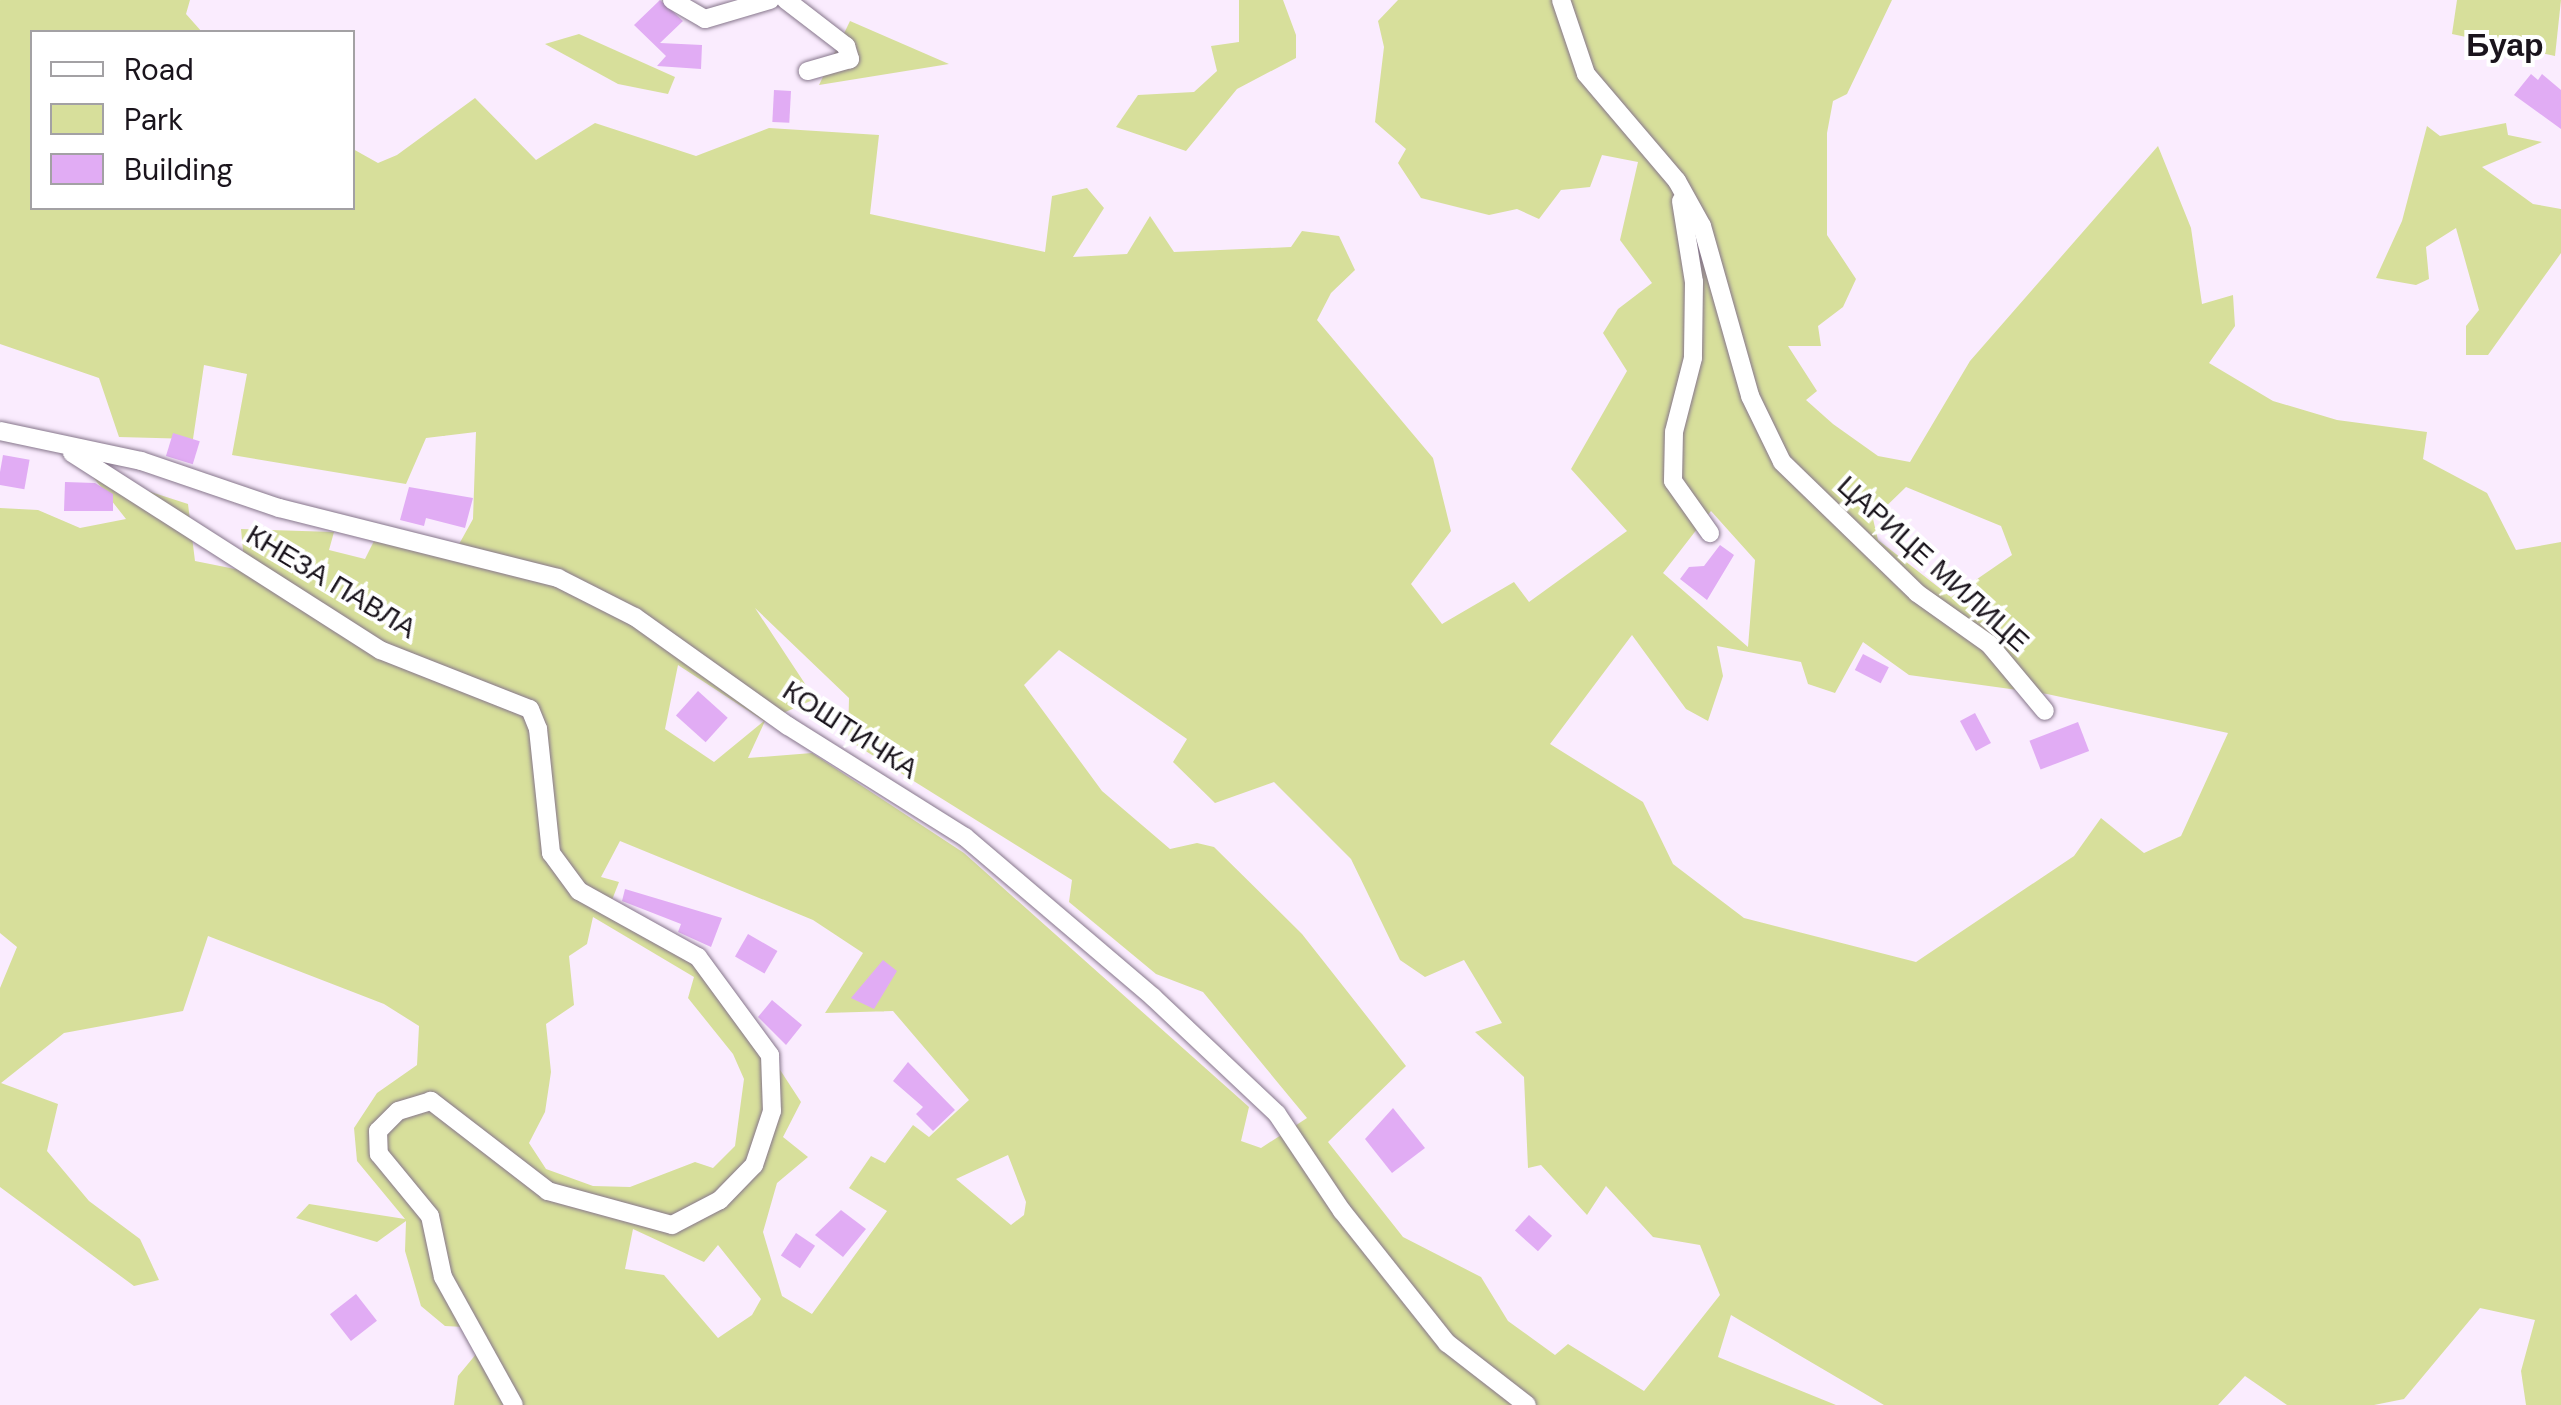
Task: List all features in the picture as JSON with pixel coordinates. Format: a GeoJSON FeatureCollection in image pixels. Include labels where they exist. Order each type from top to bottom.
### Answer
{"type":"FeatureCollection","features":[{"type":"Feature","properties":{"kind":"street"},"geometry":{"type":"LineString","coordinates":[[672,0],[705,18],[770,0]]}},
{"type":"Feature","properties":{"kind":"street"},"geometry":{"type":"LineString","coordinates":[[786,0],[846,46],[850,58],[808,71]]}},
{"type":"Feature","properties":{"kind":"street","name":"ЦАРИЦЕ МИЛИЦЕ"},"geometry":{"type":"LineString","coordinates":[[1561,0],[1586,74],[1678,180],[1702,226],[1750,396],[1782,462],[1904,582],[1990,644],[2046,711]]}},
{"type":"Feature","properties":{"kind":"street"},"geometry":{"type":"LineString","coordinates":[[1678,180],[1694,282],[1693,358],[1674,432],[1673,480],[1710,533]]}},
{"type":"Feature","properties":{"kind":"street","name":"КОШТИЧКА"},"geometry":{"type":"LineString","coordinates":[[0,430],[66,449],[141,460],[279,508],[558,578],[635,617],[788,726],[965,837],[1153,996],[1277,1114],[1447,1343],[1527,1405]]}},
{"type":"Feature","properties":{"kind":"street","name":"КНЕЗА ПАВЛА"},"geometry":{"type":"LineString","coordinates":[[66,449],[380,650],[530,709],[538,728],[551,854],[578,891],[698,958],[770,1055],[772,1111],[754,1165],[720,1200],[672,1225],[548,1191],[431,1102],[398,1111],[378,1131],[379,1154],[430,1216],[443,1277],[514,1405]]}},
{"type":"Feature","properties":{"kind":"green space"},"geometry":{"type":"Polygon","coordinates":[[[0,0],[190,0],[186,14],[200,30],[30,30],[30,210],[355,210],[355,150],[378,163],[397,155],[475,98],[536,160],[595,123],[696,156],[769,128],[879,135],[870,214],[1045,252],[1052,196],[1087,188],[1104,208],[1073,257],[1127,254],[1150,216],[1174,252],[1291,247],[1302,231],[1339,236],[1355,270],[1331,293],[1317,320],[1433,458],[1451,531],[1411,584],[1442,624],[1514,582],[1529,602],[1627,531],[1571,469],[1627,371],[1603,333],[1618,309],[1652,283],[1620,240],[1638,162],[1602,155],[1590,187],[1561,190],[1539,219],[1517,209],[1489,215],[1421,198],[1398,163],[1406,149],[1375,122],[1384,47],[1378,21],[1398,0],[1892,0],[1847,94],[1833,101],[1827,133],[1827,235],[1856,279],[1843,307],[1818,326],[1821,346],[1788,346],[1817,391],[1806,400],[1833,424],[1878,456],[1910,462],[1970,361],[2158,146],[2191,228],[2202,304],[2233,295],[2235,326],[2209,363],[2273,401],[2337,420],[2427,432],[2423,459],[2487,493],[2516,550],[2561,542],[2561,1405],[2526,1405],[2521,1371],[2535,1320],[2480,1308],[2404,1399],[2374,1405],[2287,1405],[2245,1376],[2218,1405],[1884,1405],[1731,1315],[1718,1357],[1836,1405],[454,1405],[458,1376],[477,1353],[464,1327],[445,1326],[421,1306],[405,1251],[406,1221],[377,1242],[296,1218],[309,1204],[405,1219],[357,1161],[354,1128],[377,1093],[417,1065],[419,1026],[384,1004],[208,936],[183,1011],[64,1033],[1,1083],[58,1104],[47,1151],[89,1201],[140,1239],[159,1280],[134,1286],[0,1187],[0,988],[17,947],[0,933],[0,508],[38,510],[80,528],[126,519],[89,472],[188,504],[195,561],[245,571],[241,529],[334,532],[329,550],[365,559],[374,541],[453,555],[473,519],[476,432],[426,438],[406,484],[232,455],[247,374],[204,365],[193,439],[119,437],[99,378],[0,344],[0,0]],[[1906,487],[1873,519],[1878,540],[1951,597],[2012,555],[2001,526],[1906,487]],[[1711,511],[1663,573],[1748,647],[1755,560],[1711,511]],[[755,608],[815,699],[765,721],[748,758],[812,753],[964,853],[1249,1107],[1241,1141],[1261,1148],[1307,1118],[1203,992],[1156,974],[1069,902],[1072,880],[848,740],[849,698],[755,608]],[[1632,635],[1550,744],[1643,802],[1673,864],[1744,918],[1916,962],[2074,856],[2101,818],[2144,853],[2181,836],[2228,733],[2047,694],[1909,675],[1863,642],[1835,693],[1808,684],[1801,662],[1717,646],[1723,676],[1708,721],[1686,709],[1632,635]],[[1059,650],[1024,685],[1102,791],[1170,849],[1197,843],[1214,847],[1302,934],[1406,1066],[1328,1142],[1403,1237],[1481,1277],[1508,1321],[1555,1355],[1568,1344],[1644,1391],[1720,1295],[1700,1245],[1653,1237],[1606,1186],[1587,1215],[1541,1165],[1528,1168],[1524,1077],[1475,1032],[1502,1023],[1464,960],[1425,977],[1400,960],[1351,859],[1274,782],[1215,803],[1173,762],[1187,739],[1059,650]],[[678,665],[665,729],[714,762],[764,721],[678,665]],[[620,841],[601,877],[619,882],[612,900],[705,955],[801,1102],[783,1137],[808,1157],[777,1183],[763,1232],[782,1296],[812,1314],[887,1211],[849,1188],[871,1156],[885,1163],[913,1125],[929,1137],[969,1100],[893,1011],[825,1013],[863,953],[813,920],[620,841]],[[593,917],[587,944],[569,956],[574,1005],[546,1024],[551,1072],[545,1112],[529,1143],[546,1169],[593,1186],[630,1187],[695,1162],[713,1168],[735,1146],[744,1079],[733,1054],[688,998],[694,977],[593,917]],[[1008,1155],[956,1179],[1011,1225],[1024,1215],[1026,1202],[1008,1155]],[[633,1229],[625,1269],[664,1275],[718,1338],[752,1315],[761,1299],[718,1245],[704,1262],[633,1229]]]}},
{"type":"Feature","properties":{"kind":"green space"},"geometry":{"type":"Polygon","coordinates":[[[1239,0],[1283,0],[1296,35],[1296,58],[1237,89],[1186,151],[1116,127],[1138,95],[1194,92],[1217,71],[1211,46],[1239,42],[1239,0]]]}},
{"type":"Feature","properties":{"kind":"green space"},"geometry":{"type":"Polygon","coordinates":[[[2457,0],[2561,0],[2555,56],[2452,34],[2457,0]]]}},
{"type":"Feature","properties":{"kind":"green space"},"geometry":{"type":"Polygon","coordinates":[[[850,21],[949,64],[819,85],[850,21]]]}},
{"type":"Feature","properties":{"kind":"green space"},"geometry":{"type":"Polygon","coordinates":[[[579,34],[675,77],[668,94],[618,84],[545,44],[579,34]]]}},
{"type":"Feature","properties":{"kind":"green space"},"geometry":{"type":"Polygon","coordinates":[[[2506,123],[2508,135],[2542,142],[2482,167],[2533,204],[2561,209],[2561,253],[2488,355],[2466,355],[2466,326],[2479,310],[2456,228],[2426,247],[2429,279],[2416,285],[2376,278],[2402,221],[2427,126],[2440,136],[2506,123]]]}},
{"type":"Feature","properties":{"kind":"building"},"geometry":{"type":"Polygon","coordinates":[[[660,0],[683,21],[660,43],[702,45],[701,69],[657,66],[666,56],[634,25],[660,0]]]}},
{"type":"Feature","properties":{"kind":"building"},"geometry":{"type":"Polygon","coordinates":[[[2531,74],[2538,80],[2542,74],[2561,90],[2561,129],[2514,95],[2531,74]]]}},
{"type":"Feature","properties":{"kind":"building"},"geometry":{"type":"Polygon","coordinates":[[[774,90],[791,91],[789,123],[772,122],[774,90]]]}},
{"type":"Feature","properties":{"kind":"building"},"geometry":{"type":"Polygon","coordinates":[[[173,433],[200,441],[193,464],[166,456],[173,433]]]}},
{"type":"Feature","properties":{"kind":"building"},"geometry":{"type":"Polygon","coordinates":[[[3,455],[30,460],[24,489],[0,485],[3,455]]]}},
{"type":"Feature","properties":{"kind":"building"},"geometry":{"type":"Polygon","coordinates":[[[65,482],[95,483],[113,494],[113,511],[64,511],[65,482]]]}},
{"type":"Feature","properties":{"kind":"building"},"geometry":{"type":"Polygon","coordinates":[[[409,487],[473,498],[465,528],[426,518],[424,526],[400,520],[409,487]]]}},
{"type":"Feature","properties":{"kind":"building"},"geometry":{"type":"Polygon","coordinates":[[[1720,545],[1734,555],[1707,600],[1680,579],[1689,567],[1704,566],[1720,545]]]}},
{"type":"Feature","properties":{"kind":"building"},"geometry":{"type":"Polygon","coordinates":[[[1863,654],[1889,667],[1881,683],[1855,670],[1863,654]]]}},
{"type":"Feature","properties":{"kind":"building"},"geometry":{"type":"Polygon","coordinates":[[[698,691],[728,718],[706,742],[676,716],[698,691]]]}},
{"type":"Feature","properties":{"kind":"building"},"geometry":{"type":"Polygon","coordinates":[[[1975,713],[1991,743],[1976,751],[1960,721],[1975,713]]]}},
{"type":"Feature","properties":{"kind":"building"},"geometry":{"type":"Polygon","coordinates":[[[2078,722],[2089,751],[2041,770],[2029,741],[2078,722]]]}},
{"type":"Feature","properties":{"kind":"building"},"geometry":{"type":"Polygon","coordinates":[[[625,889],[722,918],[711,947],[678,932],[681,924],[622,901],[625,889]]]}},
{"type":"Feature","properties":{"kind":"building"},"geometry":{"type":"Polygon","coordinates":[[[748,934],[777,951],[764,974],[735,957],[748,934]]]}},
{"type":"Feature","properties":{"kind":"building"},"geometry":{"type":"Polygon","coordinates":[[[883,960],[897,971],[874,1009],[851,998],[883,960]]]}},
{"type":"Feature","properties":{"kind":"building"},"geometry":{"type":"Polygon","coordinates":[[[772,1000],[802,1025],[786,1045],[758,1017],[772,1000]]]}},
{"type":"Feature","properties":{"kind":"building"},"geometry":{"type":"Polygon","coordinates":[[[908,1062],[955,1110],[933,1131],[916,1114],[923,1107],[893,1081],[908,1062]]]}},
{"type":"Feature","properties":{"kind":"building"},"geometry":{"type":"Polygon","coordinates":[[[1393,1108],[1425,1148],[1392,1173],[1365,1139],[1393,1108]]]}},
{"type":"Feature","properties":{"kind":"building"},"geometry":{"type":"Polygon","coordinates":[[[841,1210],[866,1229],[843,1257],[815,1235],[841,1210]]]}},
{"type":"Feature","properties":{"kind":"building"},"geometry":{"type":"Polygon","coordinates":[[[1529,1215],[1552,1236],[1538,1251],[1515,1231],[1529,1215]]]}},
{"type":"Feature","properties":{"kind":"building"},"geometry":{"type":"Polygon","coordinates":[[[796,1233],[815,1246],[800,1268],[781,1255],[796,1233]]]}},
{"type":"Feature","properties":{"kind":"building"},"geometry":{"type":"Polygon","coordinates":[[[356,1294],[377,1321],[351,1341],[330,1314],[356,1294]]]}},
{"type":"Feature","properties":{"kind":"district","name":"Буар"},"geometry":{"type":"Point","coordinates":[2505,45]}}]}
